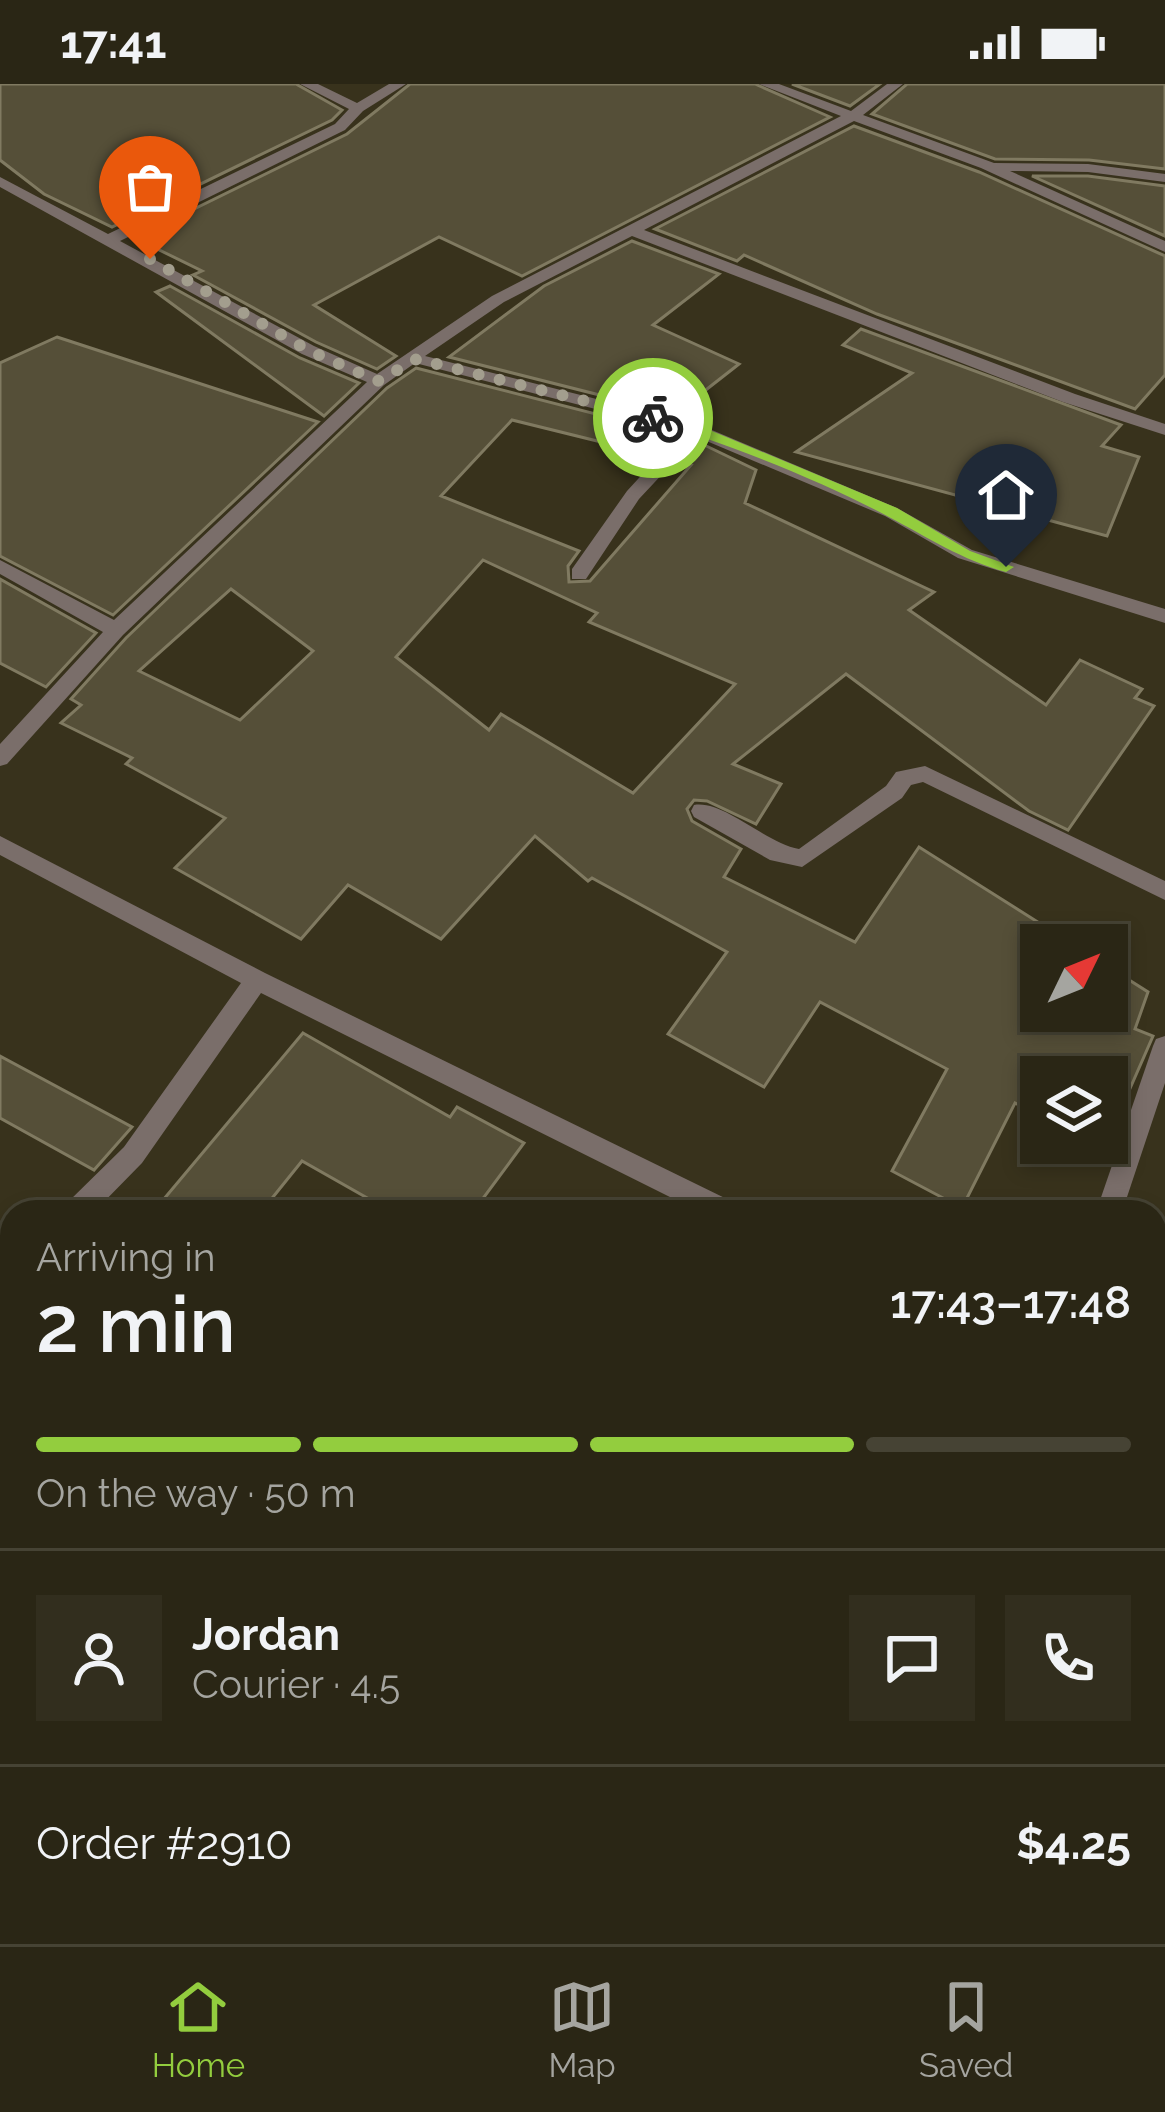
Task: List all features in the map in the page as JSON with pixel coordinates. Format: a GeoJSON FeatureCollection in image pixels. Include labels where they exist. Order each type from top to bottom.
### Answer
{"type":"FeatureCollection","features":[{"type":"Feature","properties":{"kind":"street"},"geometry":{"type":"LineString","coordinates":[[307,84],[358,108]]}},
{"type":"Feature","properties":{"kind":"street"},"geometry":{"type":"LineString","coordinates":[[112,238],[340,127],[358,108],[399,84]]}},
{"type":"Feature","properties":{"kind":"street"},"geometry":{"type":"LineString","coordinates":[[766,84],[986,166],[1165,247]]}},
{"type":"Feature","properties":{"kind":"street"},"geometry":{"type":"LineString","coordinates":[[0,758],[116,630],[378,381],[417,359],[497,299],[851,117],[896,84]]}},
{"type":"Feature","properties":{"kind":"street"},"geometry":{"type":"LineString","coordinates":[[986,166],[1088,168],[1165,178]]}},
{"type":"Feature","properties":{"kind":"street"},"geometry":{"type":"LineString","coordinates":[[3,186],[112,238],[308,350],[378,381]]}},
{"type":"Feature","properties":{"kind":"street"},"geometry":{"type":"LineString","coordinates":[[631,230],[1069,398],[1165,430]]}},
{"type":"Feature","properties":{"kind":"street"},"geometry":{"type":"LineString","coordinates":[[417,359],[694,429],[891,512],[964,554],[1165,616]]}},
{"type":"Feature","properties":{"kind":"street"},"geometry":{"type":"LineString","coordinates":[[579,574],[634,495],[694,429]]}},
{"type":"Feature","properties":{"kind":"street"},"geometry":{"type":"LineString","coordinates":[[0,566],[116,630]]}},
{"type":"Feature","properties":{"kind":"street"},"geometry":{"type":"LineString","coordinates":[[702,812],[778,854],[802,858],[894,792],[904,778],[925,774],[1165,891]]}},
{"type":"Feature","properties":{"kind":"street"},"geometry":{"type":"LineString","coordinates":[[0,845],[257,980],[702,1200]]}},
{"type":"Feature","properties":{"kind":"street"},"geometry":{"type":"LineString","coordinates":[[88,1200],[133,1155],[257,980]]}},
{"type":"Feature","properties":{"kind":"street"},"geometry":{"type":"LineString","coordinates":[[1113,1200],[1165,1046]]}},
{"type":"Feature","properties":{"kind":"building"},"geometry":{"type":"Polygon","coordinates":[[[0,84],[296,84],[342,110],[332,120],[112,227],[44,194],[0,160],[0,84]]]}},
{"type":"Feature","properties":{"kind":"building"},"geometry":{"type":"Polygon","coordinates":[[[410,84],[755,84],[830,117],[522,276],[439,237],[314,305],[396,356],[377,369],[316,342],[193,275],[202,271],[135,238],[347,134],[410,84]]]}},
{"type":"Feature","properties":{"kind":"building"},"geometry":{"type":"Polygon","coordinates":[[[792,84],[880,84],[850,106],[792,84]]]}},
{"type":"Feature","properties":{"kind":"building"},"geometry":{"type":"Polygon","coordinates":[[[907,84],[1165,84],[1165,169],[1089,160],[995,159],[872,114],[907,84]]]}},
{"type":"Feature","properties":{"kind":"building"},"geometry":{"type":"Polygon","coordinates":[[[854,126],[979,172],[1165,256],[1165,375],[1135,409],[877,314],[744,255],[737,261],[655,229],[854,126]]]}},
{"type":"Feature","properties":{"kind":"building"},"geometry":{"type":"Polygon","coordinates":[[[1032,176],[1088,176],[1165,186],[1165,236],[1032,176]]]}},
{"type":"Feature","properties":{"kind":"building"},"geometry":{"type":"Polygon","coordinates":[[[632,241],[719,274],[653,325],[739,364],[675,414],[449,357],[544,286],[632,241]]]}},
{"type":"Feature","properties":{"kind":"building"},"geometry":{"type":"Polygon","coordinates":[[[170,286],[300,358],[359,383],[324,416],[156,292],[170,286]]]}},
{"type":"Feature","properties":{"kind":"building"},"geometry":{"type":"Polygon","coordinates":[[[861,329],[1121,425],[1102,446],[1139,457],[1107,536],[796,452],[912,373],[843,345],[861,329]]]}},
{"type":"Feature","properties":{"kind":"building"},"geometry":{"type":"Polygon","coordinates":[[[57,337],[318,422],[113,615],[0,556],[0,363],[57,337]]]}},
{"type":"Feature","properties":{"kind":"building"},"geometry":{"type":"Polygon","coordinates":[[[416,368],[674,434],[654,455],[512,420],[441,496],[579,551],[568,566],[569,582],[590,581],[691,465],[680,462],[698,442],[756,470],[745,503],[934,592],[909,610],[1046,705],[1080,660],[1142,689],[1135,698],[1154,706],[1068,830],[1029,811],[846,674],[733,764],[781,784],[756,824],[707,801],[694,800],[687,809],[692,821],[741,849],[724,877],[855,942],[919,847],[1041,924],[1020,924],[1020,1032],[1128,1032],[1128,979],[1148,992],[1135,1029],[1153,1036],[1128,1093],[1128,1056],[1020,1056],[1020,1106],[1015,1103],[966,1200],[947,1200],[892,1171],[947,1069],[820,1002],[764,1087],[668,1034],[727,952],[592,878],[588,881],[535,836],[441,939],[348,885],[301,939],[175,868],[225,818],[126,764],[132,758],[61,723],[81,705],[71,699],[126,638],[387,388],[416,368]],[[483,560],[396,657],[489,730],[501,714],[633,793],[735,684],[589,622],[597,613],[483,560]],[[231,589],[139,671],[240,720],[313,651],[231,589]]]}},
{"type":"Feature","properties":{"kind":"building"},"geometry":{"type":"Polygon","coordinates":[[[0,579],[96,633],[46,687],[0,663],[0,579]]]}},
{"type":"Feature","properties":{"kind":"building"},"geometry":{"type":"Polygon","coordinates":[[[303,1033],[450,1117],[457,1107],[524,1143],[482,1200],[371,1200],[302,1161],[271,1200],[163,1200],[303,1033]]]}},
{"type":"Feature","properties":{"kind":"building"},"geometry":{"type":"Polygon","coordinates":[[[0,1056],[132,1127],[94,1170],[0,1118],[0,1056]]]}},
{"type":"Feature","properties":{"kind":"way so far"},"geometry":{"type":"LineString","coordinates":[[150,259],[308,350],[378,381],[417,359],[653,418]]}},
{"type":"Feature","properties":{"kind":"route"},"geometry":{"type":"LineString","coordinates":[[653,418],[694,429],[891,512],[964,554],[1006,567]]}}]}
